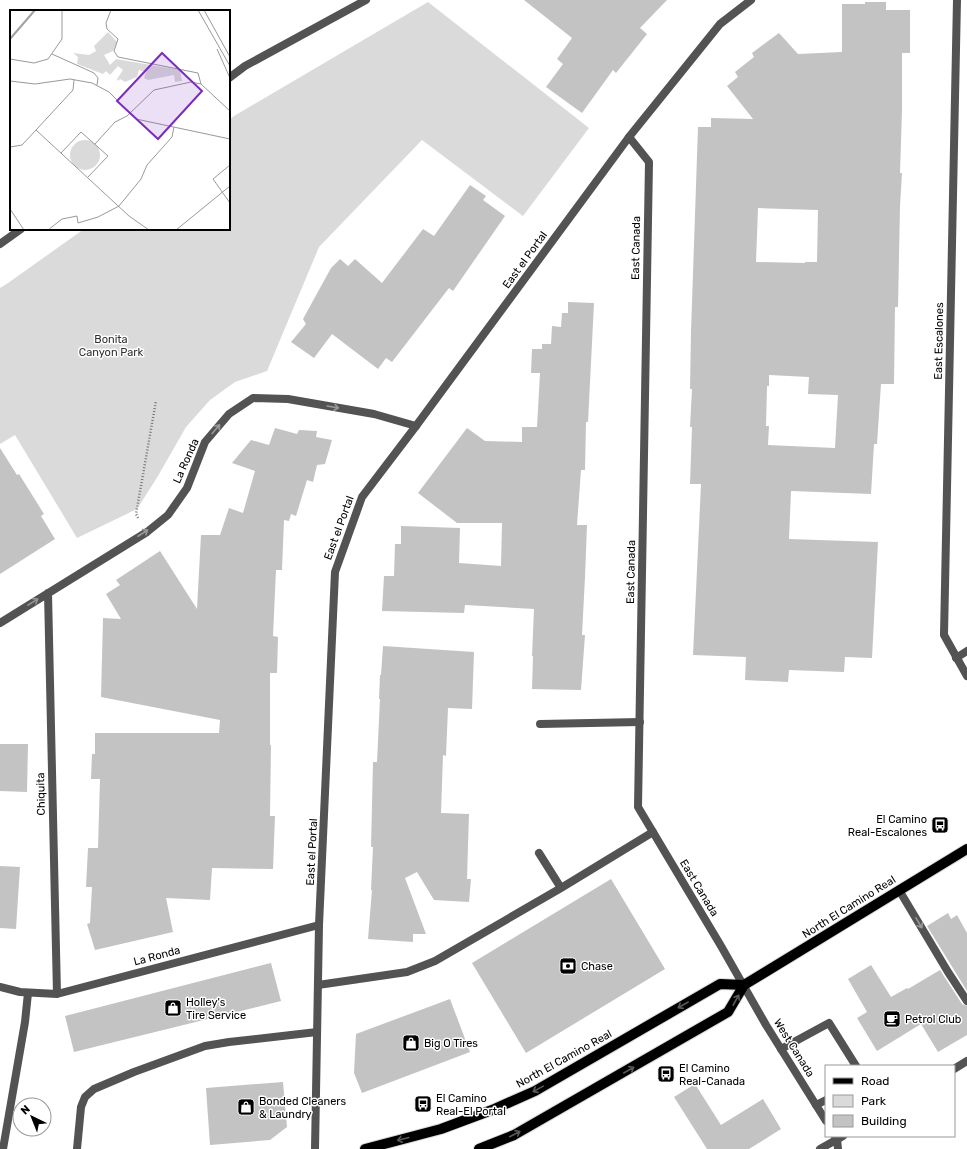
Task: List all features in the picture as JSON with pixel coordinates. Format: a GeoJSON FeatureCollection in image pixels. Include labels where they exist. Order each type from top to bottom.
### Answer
{"type":"FeatureCollection","features":[{"type":"Feature","properties":{"kind":"main road","name":"North El Camino Real"},"geometry":{"type":"LineString","coordinates":[[479,1149],[514,1135],[728,1012],[744,985],[967,849]]}},
{"type":"Feature","properties":{"kind":"main road","name":"North El Camino Real"},"geometry":{"type":"LineString","coordinates":[[365,1149],[441,1129],[521,1098],[720,984],[744,985]]}},
{"type":"Feature","properties":{"kind":"street"},"geometry":{"type":"LineString","coordinates":[[230,77],[245,66],[366,0]]}},
{"type":"Feature","properties":{"kind":"street","name":"East el Portal"},"geometry":{"type":"LineString","coordinates":[[315,1149],[319,925],[335,572],[362,497],[629,137],[720,24],[751,0]]}},
{"type":"Feature","properties":{"kind":"street","name":"East Escalones"},"geometry":{"type":"LineString","coordinates":[[957,0],[944,635],[967,676]]}},
{"type":"Feature","properties":{"kind":"street","name":"East Canada"},"geometry":{"type":"LineString","coordinates":[[629,137],[649,162],[638,807],[744,985]]}},
{"type":"Feature","properties":{"kind":"street"},"geometry":{"type":"LineString","coordinates":[[0,244],[20,230]]}},
{"type":"Feature","properties":{"kind":"street","name":"La Ronda"},"geometry":{"type":"LineString","coordinates":[[0,623],[147,532],[168,515],[187,488],[205,442],[229,414],[253,398],[288,399],[374,414],[416,426]]}},
{"type":"Feature","properties":{"kind":"street","name":"Chiquita"},"geometry":{"type":"LineString","coordinates":[[48,593],[57,994]]}},
{"type":"Feature","properties":{"kind":"street"},"geometry":{"type":"LineString","coordinates":[[956,658],[967,652]]}},
{"type":"Feature","properties":{"kind":"street"},"geometry":{"type":"LineString","coordinates":[[540,724],[640,722]]}},
{"type":"Feature","properties":{"kind":"street"},"geometry":{"type":"LineString","coordinates":[[318,985],[407,972],[435,960],[561,888],[653,832]]}},
{"type":"Feature","properties":{"kind":"street"},"geometry":{"type":"LineString","coordinates":[[539,853],[561,888]]}},
{"type":"Feature","properties":{"kind":"street"},"geometry":{"type":"LineString","coordinates":[[899,890],[967,1001]]}},
{"type":"Feature","properties":{"kind":"street","name":"La Ronda"},"geometry":{"type":"LineString","coordinates":[[0,987],[28,993],[57,994],[319,925]]}},
{"type":"Feature","properties":{"kind":"street","name":"West Canada"},"geometry":{"type":"LineString","coordinates":[[744,985],[781,1049],[825,1119]]}},
{"type":"Feature","properties":{"kind":"street"},"geometry":{"type":"LineString","coordinates":[[3,1149],[25,1022],[28,993]]}},
{"type":"Feature","properties":{"kind":"street"},"geometry":{"type":"LineString","coordinates":[[781,1049],[829,1023],[855,1065]]}},
{"type":"Feature","properties":{"kind":"street"},"geometry":{"type":"LineString","coordinates":[[77,1149],[81,1107],[85,1097],[94,1089],[134,1072],[205,1046],[317,1032]]}},
{"type":"Feature","properties":{"kind":"street"},"geometry":{"type":"LineString","coordinates":[[955,1068],[967,1061]]}},
{"type":"Feature","properties":{"kind":"street"},"geometry":{"type":"LineString","coordinates":[[816,1105],[825,1100]]}},
{"type":"Feature","properties":{"kind":"street"},"geometry":{"type":"LineString","coordinates":[[820,1149],[839,1137]]}},
{"type":"Feature","properties":{"kind":"street"},"geometry":{"type":"LineString","coordinates":[[838,1149],[839,1137]]}},
{"type":"Feature","properties":{"kind":"path"},"geometry":{"type":"LineString","coordinates":[[147,532],[136,514],[156,401]]}},
{"type":"Feature","properties":{"kind":"green space","name":"Bonita Canyon Park"},"geometry":{"type":"Polygon","coordinates":[[[428,2],[589,128],[523,216],[422,140],[319,247],[267,371],[235,382],[210,400],[186,427],[137,509],[77,538],[15,435],[0,444],[0,288],[83,230],[230,230],[230,119],[428,2]]]}},
{"type":"Feature","properties":{"kind":"building"},"geometry":{"type":"Polygon","coordinates":[[[524,0],[667,0],[640,28],[647,34],[616,73],[613,70],[582,113],[546,87],[563,64],[557,59],[572,38],[524,0]]]}},
{"type":"Feature","properties":{"kind":"building"},"geometry":{"type":"Polygon","coordinates":[[[865,2],[886,2],[886,10],[910,10],[910,53],[902,53],[900,173],[902,173],[898,307],[895,307],[894,384],[881,384],[877,444],[874,444],[871,494],[791,491],[789,539],[878,542],[872,658],[845,657],[844,672],[789,670],[788,682],[745,680],[746,657],[693,655],[701,484],[690,484],[692,427],[690,427],[692,389],[690,389],[691,332],[698,127],[711,127],[711,118],[753,119],[727,86],[738,77],[735,72],[754,57],[752,53],[779,33],[798,54],[842,52],[842,4],[865,4],[865,2]],[[758,208],[756,262],[817,262],[818,210],[758,208]],[[769,375],[769,386],[767,386],[766,426],[769,426],[768,445],[835,448],[838,395],[808,394],[809,377],[769,375]]]}},
{"type":"Feature","properties":{"kind":"building"},"geometry":{"type":"Polygon","coordinates":[[[470,185],[486,196],[483,200],[505,216],[453,291],[449,288],[392,362],[386,358],[378,369],[332,334],[314,358],[291,342],[306,324],[303,319],[331,268],[340,259],[348,266],[355,259],[382,283],[423,229],[434,236],[470,185]]]}},
{"type":"Feature","properties":{"kind":"building"},"geometry":{"type":"Polygon","coordinates":[[[568,302],[594,303],[588,422],[586,422],[585,470],[581,470],[577,525],[587,525],[582,635],[585,635],[581,690],[532,689],[534,609],[465,605],[464,613],[382,611],[384,576],[394,576],[395,544],[401,544],[401,526],[460,528],[459,563],[501,566],[502,523],[457,523],[418,493],[467,428],[485,441],[522,442],[522,427],[537,427],[540,373],[531,373],[532,349],[542,349],[542,344],[551,344],[552,326],[561,327],[562,313],[568,313],[568,302]]]}},
{"type":"Feature","properties":{"kind":"building"},"geometry":{"type":"Polygon","coordinates":[[[275,428],[297,434],[299,430],[317,431],[316,437],[332,440],[325,464],[317,465],[313,482],[307,480],[296,516],[291,514],[289,521],[284,520],[282,570],[276,570],[273,636],[278,637],[277,673],[270,673],[270,816],[275,816],[273,869],[212,868],[210,900],[166,898],[173,932],[95,950],[87,924],[90,923],[92,887],[86,887],[88,848],[98,848],[100,779],[91,779],[92,754],[95,754],[95,733],[219,733],[220,720],[101,697],[103,618],[121,619],[106,594],[120,585],[116,580],[160,551],[197,609],[201,535],[220,535],[229,508],[243,513],[255,471],[232,463],[251,440],[269,445],[275,428]]]}},
{"type":"Feature","properties":{"kind":"building"},"geometry":{"type":"Polygon","coordinates":[[[0,448],[17,475],[19,474],[44,514],[41,516],[55,539],[0,574],[0,448]]]}},
{"type":"Feature","properties":{"kind":"building"},"geometry":{"type":"Polygon","coordinates":[[[383,646],[474,652],[472,709],[448,708],[446,756],[443,755],[441,813],[469,814],[467,879],[471,879],[469,902],[434,900],[417,872],[405,878],[426,934],[413,934],[413,942],[368,939],[372,890],[373,847],[371,847],[373,762],[377,762],[380,675],[383,646]]]}},
{"type":"Feature","properties":{"kind":"building"},"geometry":{"type":"Polygon","coordinates":[[[0,744],[28,744],[27,792],[0,791],[0,744]]]}},
{"type":"Feature","properties":{"kind":"building"},"geometry":{"type":"Polygon","coordinates":[[[0,866],[20,867],[16,929],[0,928],[0,866]]]}},
{"type":"Feature","properties":{"kind":"building","name":"Chase"},"geometry":{"type":"Polygon","coordinates":[[[611,879],[665,969],[526,1053],[472,963],[611,879]]]}},
{"type":"Feature","properties":{"kind":"building"},"geometry":{"type":"Polygon","coordinates":[[[948,913],[951,919],[957,915],[967,933],[967,991],[927,926],[948,913]]]}},
{"type":"Feature","properties":{"kind":"building","name":"Holley's Tire Service"},"geometry":{"type":"Polygon","coordinates":[[[271,963],[281,1001],[74,1052],[65,1016],[271,963]]]}},
{"type":"Feature","properties":{"kind":"building"},"geometry":{"type":"Polygon","coordinates":[[[871,965],[891,997],[940,970],[962,1004],[967,1006],[967,1035],[938,1052],[921,1024],[877,1051],[857,1018],[867,1012],[848,979],[871,965]]]}},
{"type":"Feature","properties":{"kind":"building","name":"Big O Tires"},"geometry":{"type":"Polygon","coordinates":[[[450,999],[470,1052],[362,1093],[354,1073],[356,1034],[450,999]]]}},
{"type":"Feature","properties":{"kind":"building","name":"Bonded Cleaners & Laundry"},"geometry":{"type":"Polygon","coordinates":[[[283,1082],[287,1127],[270,1140],[210,1145],[206,1088],[283,1082]]]}},
{"type":"Feature","properties":{"kind":"building"},"geometry":{"type":"Polygon","coordinates":[[[695,1084],[721,1125],[763,1099],[781,1129],[749,1149],[707,1149],[674,1097],[695,1084]]]}},
{"type":"Feature","properties":{"kind":"place","name":"El Camino Real-Escalones"},"geometry":{"type":"Point","coordinates":[940,825]}},
{"type":"Feature","properties":{"kind":"place","name":"Chase"},"geometry":{"type":"Point","coordinates":[568,966]}},
{"type":"Feature","properties":{"kind":"place","name":"Holley's Tire Service"},"geometry":{"type":"Point","coordinates":[173,1008]}},
{"type":"Feature","properties":{"kind":"place","name":"Petrol Club"},"geometry":{"type":"Point","coordinates":[892,1019]}},
{"type":"Feature","properties":{"kind":"place","name":"Big O Tires"},"geometry":{"type":"Point","coordinates":[411,1043]}},
{"type":"Feature","properties":{"kind":"place","name":"El Camino Real-Canada"},"geometry":{"type":"Point","coordinates":[666,1074]}},
{"type":"Feature","properties":{"kind":"place","name":"El Camino Real-El Portal"},"geometry":{"type":"Point","coordinates":[423,1104]}},
{"type":"Feature","properties":{"kind":"place","name":"Bonded Cleaners & Laundry"},"geometry":{"type":"Point","coordinates":[246,1107]}}]}
